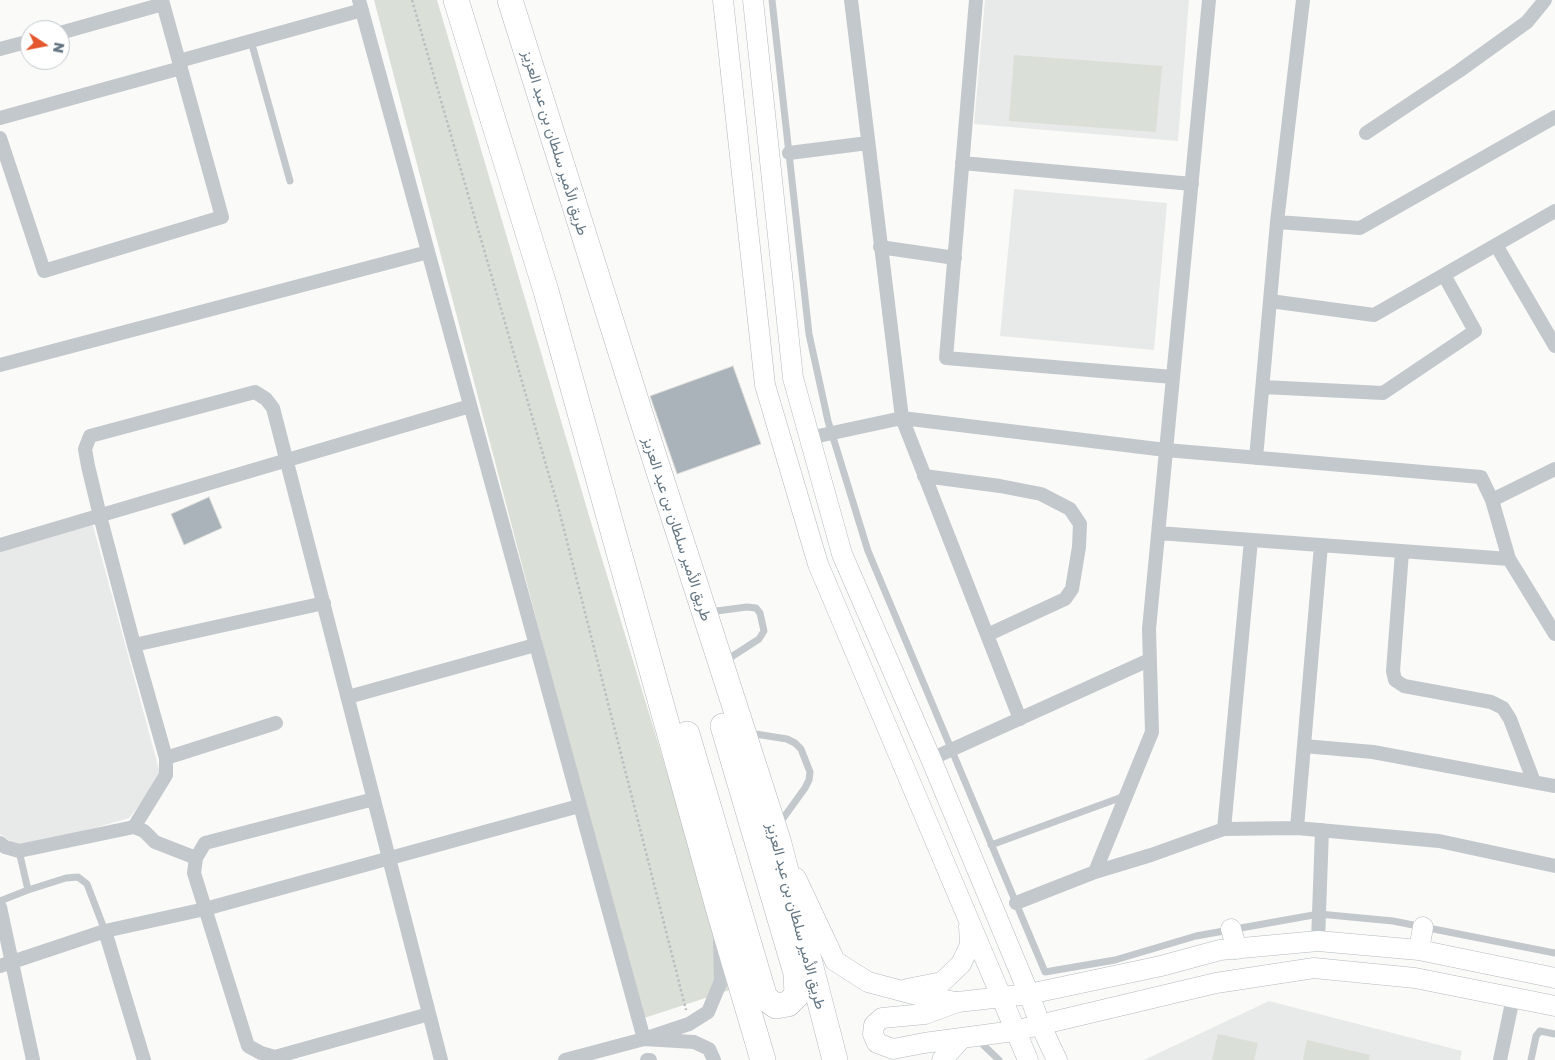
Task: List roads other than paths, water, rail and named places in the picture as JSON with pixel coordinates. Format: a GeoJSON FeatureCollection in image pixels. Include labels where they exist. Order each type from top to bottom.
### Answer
{"type":"FeatureCollection","features":[{"type":"Feature","properties":{"kind":"highway"},"geometry":{"type":"LineString","coordinates":[[456,0],[546,291],[719,911],[763,1060]]}},
{"type":"Feature","properties":{"kind":"highway","name":"طريق الأمير سلطان بن عبد العزيز"},"geometry":{"type":"LineString","coordinates":[[510,0],[776,835],[835,1060]]}},
{"type":"Feature","properties":{"kind":"highway"},"geometry":{"type":"LineString","coordinates":[[620,557],[674,691],[764,998],[776,1006],[788,1004],[797,995],[796,973],[716,700],[685,553]]}},
{"type":"Feature","properties":{"kind":"street"},"geometry":{"type":"LineString","coordinates":[[723,0],[765,384],[818,564],[969,919],[1014,1031],[1028,1060]]}},
{"type":"Feature","properties":{"kind":"street"},"geometry":{"type":"LineString","coordinates":[[753,0],[792,378],[842,554],[931,759],[1040,1024],[1057,1060]]}},
{"type":"Feature","properties":{"kind":"street"},"geometry":{"type":"LineString","coordinates":[[850,0],[902,418],[1020,719]]}},
{"type":"Feature","properties":{"kind":"street"},"geometry":{"type":"LineString","coordinates":[[976,0],[946,358],[1173,377]]}},
{"type":"Feature","properties":{"kind":"street"},"geometry":{"type":"LineString","coordinates":[[1095,872],[1152,732],[1148,660],[1149,629],[1210,0]]}},
{"type":"Feature","properties":{"kind":"street"},"geometry":{"type":"LineString","coordinates":[[1256,458],[1277,222],[1303,0]]}},
{"type":"Feature","properties":{"kind":"street"},"geometry":{"type":"LineString","coordinates":[[1366,133],[1528,22],[1545,0]]}},
{"type":"Feature","properties":{"kind":"street"},"geometry":{"type":"LineString","coordinates":[[0,138],[44,271],[222,217],[163,2],[70,30]]}},
{"type":"Feature","properties":{"kind":"street"},"geometry":{"type":"LineString","coordinates":[[0,118],[180,65],[361,5],[644,1039]]}},
{"type":"Feature","properties":{"kind":"street"},"geometry":{"type":"LineString","coordinates":[[0,50],[20,44]]}},
{"type":"Feature","properties":{"kind":"street"},"geometry":{"type":"LineString","coordinates":[[1277,222],[1360,228],[1555,117]]}},
{"type":"Feature","properties":{"kind":"street"},"geometry":{"type":"LineString","coordinates":[[789,153],[868,143]]}},
{"type":"Feature","properties":{"kind":"street"},"geometry":{"type":"LineString","coordinates":[[962,162],[1192,184]]}},
{"type":"Feature","properties":{"kind":"street"},"geometry":{"type":"LineString","coordinates":[[1270,301],[1374,316],[1555,211]]}},
{"type":"Feature","properties":{"kind":"street"},"geometry":{"type":"LineString","coordinates":[[1496,245],[1555,346]]}},
{"type":"Feature","properties":{"kind":"street"},"geometry":{"type":"LineString","coordinates":[[880,248],[955,258]]}},
{"type":"Feature","properties":{"kind":"street"},"geometry":{"type":"LineString","coordinates":[[0,365],[428,252]]}},
{"type":"Feature","properties":{"kind":"street"},"geometry":{"type":"LineString","coordinates":[[1263,387],[1383,393],[1475,331],[1444,275]]}},
{"type":"Feature","properties":{"kind":"street"},"geometry":{"type":"LineString","coordinates":[[134,827],[166,775],[166,758],[100,516],[88,466],[86,449],[90,436],[255,392],[266,399],[273,408],[288,461],[441,1060]]}},
{"type":"Feature","properties":{"kind":"street"},"geometry":{"type":"LineString","coordinates":[[0,545],[470,406]]}},
{"type":"Feature","properties":{"kind":"street"},"geometry":{"type":"LineString","coordinates":[[809,438],[902,418],[1166,450],[1481,477],[1492,500],[1509,559],[1555,634]]}},
{"type":"Feature","properties":{"kind":"street"},"geometry":{"type":"LineString","coordinates":[[1492,500],[1555,469]]}},
{"type":"Feature","properties":{"kind":"street"},"geometry":{"type":"LineString","coordinates":[[924,476],[1000,486],[1041,494],[1070,510],[1080,524],[1079,547],[1072,589],[1065,599],[987,635]]}},
{"type":"Feature","properties":{"kind":"street"},"geometry":{"type":"LineString","coordinates":[[1158,533],[1509,559]]}},
{"type":"Feature","properties":{"kind":"street"},"geometry":{"type":"LineString","coordinates":[[1224,829],[1251,540]]}},
{"type":"Feature","properties":{"kind":"street"},"geometry":{"type":"LineString","coordinates":[[1297,828],[1321,545]]}},
{"type":"Feature","properties":{"kind":"street"},"geometry":{"type":"LineString","coordinates":[[1402,552],[1393,671],[1395,680],[1404,686],[1491,702],[1503,708],[1510,719],[1534,782]]}},
{"type":"Feature","properties":{"kind":"street"},"geometry":{"type":"LineString","coordinates":[[134,645],[324,603]]}},
{"type":"Feature","properties":{"kind":"street"},"geometry":{"type":"LineString","coordinates":[[348,697],[536,645]]}},
{"type":"Feature","properties":{"kind":"street"},"geometry":{"type":"LineString","coordinates":[[931,759],[1148,660]]}},
{"type":"Feature","properties":{"kind":"street"},"geometry":{"type":"LineString","coordinates":[[166,758],[276,723]]}},
{"type":"Feature","properties":{"kind":"street"},"geometry":{"type":"LineString","coordinates":[[1304,746],[1373,752],[1555,786]]}},
{"type":"Feature","properties":{"kind":"street"},"geometry":{"type":"LineString","coordinates":[[374,799],[205,843],[196,858],[194,873],[248,1046],[261,1053],[275,1057],[429,1014]]}},
{"type":"Feature","properties":{"kind":"street"},"geometry":{"type":"LineString","coordinates":[[6,964],[106,931],[205,908],[390,856],[580,806]]}},
{"type":"Feature","properties":{"kind":"street"},"geometry":{"type":"LineString","coordinates":[[0,844],[19,852],[134,827],[144,831],[155,842],[196,858]]}},
{"type":"Feature","properties":{"kind":"street"},"geometry":{"type":"LineString","coordinates":[[1016,902],[1095,872],[1151,855],[1224,829],[1297,828],[1439,841],[1555,866]]}},
{"type":"Feature","properties":{"kind":"street"},"geometry":{"type":"LineString","coordinates":[[1318,941],[1322,830]]}},
{"type":"Feature","properties":{"kind":"street"},"geometry":{"type":"LineString","coordinates":[[776,835],[835,961],[868,982],[901,991],[958,1002]]}},
{"type":"Feature","properties":{"kind":"street"},"geometry":{"type":"LineString","coordinates":[[0,907],[6,964],[34,1060]]}},
{"type":"Feature","properties":{"kind":"street"},"geometry":{"type":"LineString","coordinates":[[565,1060],[644,1039],[689,1024],[708,1012],[721,981],[719,911]]}},
{"type":"Feature","properties":{"kind":"street"},"geometry":{"type":"LineString","coordinates":[[901,991],[942,982],[961,964],[970,945],[969,919]]}},
{"type":"Feature","properties":{"kind":"street"},"geometry":{"type":"LineString","coordinates":[[1419,950],[1423,927]]}},
{"type":"Feature","properties":{"kind":"street"},"geometry":{"type":"LineString","coordinates":[[1231,929],[1238,949]]}},
{"type":"Feature","properties":{"kind":"street"},"geometry":{"type":"LineString","coordinates":[[106,931],[144,1060]]}},
{"type":"Feature","properties":{"kind":"street"},"geometry":{"type":"LineString","coordinates":[[1555,978],[1419,950],[1318,941],[1220,950],[1161,966],[1029,994],[958,1002],[925,1014],[882,1018],[874,1025],[873,1034],[877,1043],[893,1049],[1014,1031],[1216,983],[1314,968],[1415,978],[1555,1006]]}},
{"type":"Feature","properties":{"kind":"street"},"geometry":{"type":"LineString","coordinates":[[1500,1060],[1513,998]]}},
{"type":"Feature","properties":{"kind":"street"},"geometry":{"type":"LineString","coordinates":[[942,1060],[968,1037]]}},
{"type":"Feature","properties":{"kind":"street"},"geometry":{"type":"LineString","coordinates":[[644,1039],[694,1042],[709,1049],[714,1060]]}},
{"type":"Feature","properties":{"kind":"lane"},"geometry":{"type":"LineString","coordinates":[[772,0],[809,334],[832,432],[868,551],[1045,972],[1115,960],[1196,936],[1319,914],[1393,921],[1555,953]]}},
{"type":"Feature","properties":{"kind":"lane"},"geometry":{"type":"LineString","coordinates":[[251,41],[290,181]]}},
{"type":"Feature","properties":{"kind":"lane"},"geometry":{"type":"LineString","coordinates":[[704,612],[747,607],[756,608],[760,613],[764,631],[759,639],[721,664]]}},
{"type":"Feature","properties":{"kind":"lane"},"geometry":{"type":"LineString","coordinates":[[743,732],[787,739],[795,743],[801,749],[810,772],[806,788],[776,835]]}},
{"type":"Feature","properties":{"kind":"lane"},"geometry":{"type":"LineString","coordinates":[[992,845],[1126,796]]}},
{"type":"Feature","properties":{"kind":"lane"},"geometry":{"type":"LineString","coordinates":[[19,852],[28,890]]}},
{"type":"Feature","properties":{"kind":"lane"},"geometry":{"type":"LineString","coordinates":[[0,901],[66,878],[78,877],[87,884],[106,931]]}},
{"type":"Feature","properties":{"kind":"lane"},"geometry":{"type":"LineString","coordinates":[[1530,1060],[1536,1036],[1540,1031],[1555,1034]]}},
{"type":"Feature","properties":{"kind":"lane"},"geometry":{"type":"LineString","coordinates":[[968,1037],[999,1060]]}}]}
